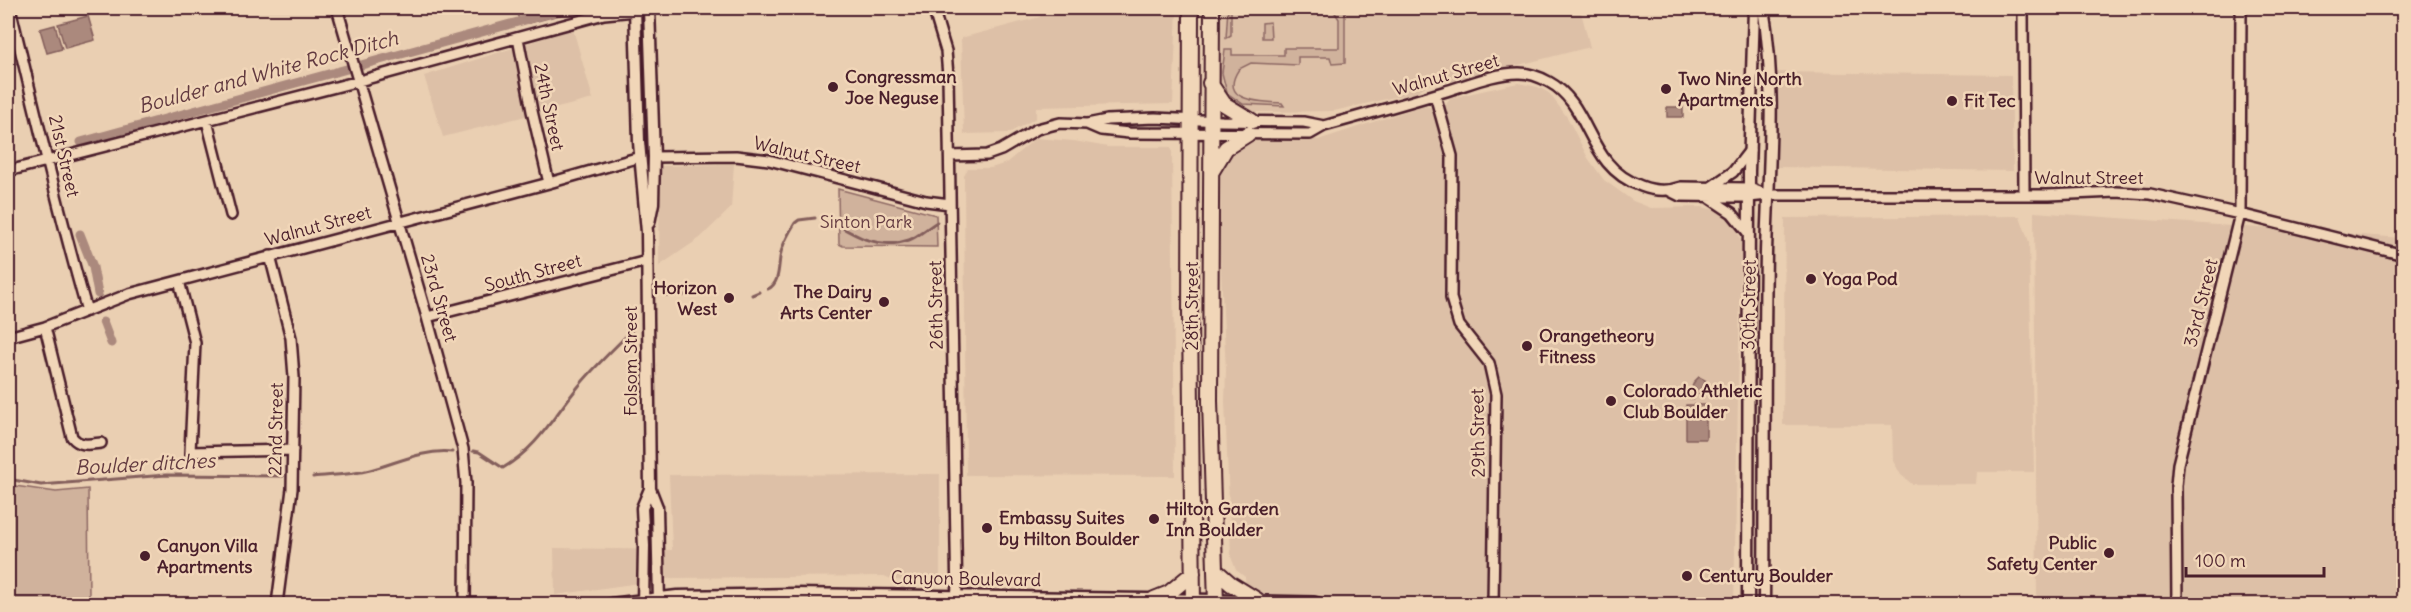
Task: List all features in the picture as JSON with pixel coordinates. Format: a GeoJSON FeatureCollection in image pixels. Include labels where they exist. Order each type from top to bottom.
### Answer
{"type":"FeatureCollection","features":[{"type":"Feature","properties":{"kind":"highway","name":"28th Street"},"geometry":{"type":"LineString","coordinates":[[1191,8],[1193,602]]}},
{"type":"Feature","properties":{"kind":"highway","name":"28th Street"},"geometry":{"type":"LineString","coordinates":[[1212,8],[1210,401],[1216,602]]}},
{"type":"Feature","properties":{"kind":"highway"},"geometry":{"type":"LineString","coordinates":[[1210,83],[1224,104],[1250,127],[1226,148],[1210,175]]}},
{"type":"Feature","properties":{"kind":"highway"},"geometry":{"type":"LineString","coordinates":[[1215,570],[1231,584],[1257,600]]}},
{"type":"Feature","properties":{"kind":"highway"},"geometry":{"type":"LineString","coordinates":[[1154,599],[1169,593],[1193,573]]}},
{"type":"Feature","properties":{"kind":"main road"},"geometry":{"type":"LineString","coordinates":[[635,9],[650,8]]}},
{"type":"Feature","properties":{"kind":"main road","name":"Folsom Street"},"geometry":{"type":"LineString","coordinates":[[647,232],[653,203],[654,157],[650,8]]}},
{"type":"Feature","properties":{"kind":"main road","name":"30th Street"},"geometry":{"type":"LineString","coordinates":[[1748,604],[1749,192],[1754,8]]}},
{"type":"Feature","properties":{"kind":"main road","name":"30th Street"},"geometry":{"type":"LineString","coordinates":[[1763,8],[1769,96],[1764,375],[1764,604]]}},
{"type":"Feature","properties":{"kind":"main road","name":"Folsom Street"},"geometry":{"type":"LineString","coordinates":[[635,9],[640,157],[647,232],[650,489],[657,507],[659,601]]}},
{"type":"Feature","properties":{"kind":"main road","name":"Folsom Street"},"geometry":{"type":"LineString","coordinates":[[643,602],[642,508],[650,489]]}},
{"type":"Feature","properties":{"kind":"main road","name":"Canyon Boulevard"},"geometry":{"type":"LineString","coordinates":[[611,604],[757,594],[957,600],[1154,599],[1216,602]]}},
{"type":"Feature","properties":{"kind":"street","name":"21st Street"},"geometry":{"type":"LineString","coordinates":[[10,8],[49,160],[65,237],[87,311]]}},
{"type":"Feature","properties":{"kind":"street","name":"23rd Street"},"geometry":{"type":"LineString","coordinates":[[337,8],[427,317],[465,460],[465,604]]}},
{"type":"Feature","properties":{"kind":"street"},"geometry":{"type":"LineString","coordinates":[[604,14],[614,8]]}},
{"type":"Feature","properties":{"kind":"street","name":"26th Street"},"geometry":{"type":"LineString","coordinates":[[933,8],[944,42],[948,64],[957,600]]}},
{"type":"Feature","properties":{"kind":"street"},"geometry":{"type":"LineString","coordinates":[[2023,8],[2024,195]]}},
{"type":"Feature","properties":{"kind":"street","name":"33rd Street"},"geometry":{"type":"LineString","coordinates":[[2177,604],[2176,486],[2178,464],[2240,214],[2241,8]]}},
{"type":"Feature","properties":{"kind":"street"},"geometry":{"type":"LineString","coordinates":[[8,171],[359,81],[604,14],[635,9]]}},
{"type":"Feature","properties":{"kind":"street","name":"24th Street"},"geometry":{"type":"LineString","coordinates":[[518,38],[549,183]]}},
{"type":"Feature","properties":{"kind":"street","name":"Walnut Street"},"geometry":{"type":"LineString","coordinates":[[1087,124],[1101,130],[1116,132],[1190,127],[1250,127],[1304,122],[1324,126],[1508,74],[1521,73],[1536,76],[1553,84],[1566,96],[1598,151],[1615,172],[1638,186],[1670,191],[1681,187],[1709,192],[1749,192],[1768,195],[2024,195],[2116,192],[2150,194],[2403,255]]}},
{"type":"Feature","properties":{"kind":"street","name":"29th Street"},"geometry":{"type":"LineString","coordinates":[[1435,95],[1452,156],[1451,298],[1460,325],[1489,363],[1496,394],[1493,604]]}},
{"type":"Feature","properties":{"kind":"street","name":"Walnut Street"},"geometry":{"type":"LineString","coordinates":[[950,156],[987,154],[1001,150],[1027,133],[1049,125],[1087,124],[1128,118],[1190,127]]}},
{"type":"Feature","properties":{"kind":"street"},"geometry":{"type":"LineString","coordinates":[[207,121],[231,215]]}},
{"type":"Feature","properties":{"kind":"street"},"geometry":{"type":"LineString","coordinates":[[1749,234],[1732,213],[1709,192],[1733,172],[1750,150]]}},
{"type":"Feature","properties":{"kind":"street","name":"Walnut Street"},"geometry":{"type":"LineString","coordinates":[[654,157],[736,156],[769,160],[926,201],[950,204]]}},
{"type":"Feature","properties":{"kind":"street","name":"Walnut Street"},"geometry":{"type":"LineString","coordinates":[[8,337],[45,327],[129,294],[640,157]]}},
{"type":"Feature","properties":{"kind":"street","name":"22nd Street"},"geometry":{"type":"LineString","coordinates":[[270,256],[291,338],[292,489],[277,604]]}},
{"type":"Feature","properties":{"kind":"street","name":"South Street"},"geometry":{"type":"LineString","coordinates":[[427,317],[647,261]]}},
{"type":"Feature","properties":{"kind":"street"},"geometry":{"type":"LineString","coordinates":[[179,281],[195,343],[190,452],[293,450]]}},
{"type":"Feature","properties":{"kind":"street"},"geometry":{"type":"LineString","coordinates":[[45,327],[72,437],[83,445],[101,443]]}},
{"type":"Feature","properties":{"kind":"street","name":"Canyon Boulevard"},"geometry":{"type":"LineString","coordinates":[[1216,602],[1257,600],[1321,604]]}},
{"type":"Feature","properties":{"kind":"shaded area"},"geometry":{"type":"Polygon","coordinates":[[[1040,8],[1177,8],[1173,104],[1036,107],[1036,118],[1009,133],[964,134],[961,38],[1040,17],[1040,8]]]}},
{"type":"Feature","properties":{"kind":"shaded area"},"geometry":{"type":"Polygon","coordinates":[[[1219,8],[1580,8],[1590,47],[1447,83],[1440,81],[1427,85],[1417,92],[1334,111],[1255,112],[1239,108],[1222,94],[1218,82],[1219,8]]]}},
{"type":"Feature","properties":{"kind":"shaded area"},"geometry":{"type":"Polygon","coordinates":[[[88,16],[95,40],[65,48],[58,24],[88,16]]]}},
{"type":"Feature","properties":{"kind":"shaded area"},"geometry":{"type":"Polygon","coordinates":[[[55,25],[62,49],[47,53],[40,29],[55,25]]]}},
{"type":"Feature","properties":{"kind":"shaded area"},"geometry":{"type":"Polygon","coordinates":[[[573,29],[593,99],[443,137],[424,76],[573,29]]]}},
{"type":"Feature","properties":{"kind":"shaded area"},"geometry":{"type":"Polygon","coordinates":[[[1777,72],[2011,75],[2013,171],[1776,167],[1777,72]]]}},
{"type":"Feature","properties":{"kind":"shaded area"},"geometry":{"type":"Polygon","coordinates":[[[1518,83],[1538,87],[1549,93],[1567,117],[1588,158],[1604,180],[1633,201],[1651,208],[1702,207],[1720,211],[1736,226],[1741,241],[1734,604],[1247,604],[1245,577],[1236,570],[1231,557],[1225,401],[1226,370],[1216,175],[1222,159],[1248,140],[1311,138],[1318,140],[1422,106],[1430,107],[1432,110],[1446,105],[1450,98],[1518,83]]]}},
{"type":"Feature","properties":{"kind":"shaded area"},"geometry":{"type":"Polygon","coordinates":[[[1667,107],[1683,107],[1683,117],[1667,117],[1667,107]]]}},
{"type":"Feature","properties":{"kind":"shaded area"},"geometry":{"type":"Polygon","coordinates":[[[1036,138],[1108,147],[1170,147],[1172,150],[1175,476],[966,475],[964,176],[968,168],[991,168],[1006,163],[1036,138]]]}},
{"type":"Feature","properties":{"kind":"shaded area"},"geometry":{"type":"Polygon","coordinates":[[[734,164],[731,208],[700,238],[659,266],[660,166],[734,164]]]}},
{"type":"Feature","properties":{"kind":"shaded area"},"geometry":{"type":"Polygon","coordinates":[[[2034,212],[2403,238],[2403,604],[2037,604],[2034,212]]]}},
{"type":"Feature","properties":{"kind":"shaded area"},"geometry":{"type":"Polygon","coordinates":[[[2020,216],[2029,242],[2034,472],[1977,472],[1976,484],[1912,484],[1901,475],[1893,461],[1892,425],[1783,425],[1785,218],[2020,216]]]}},
{"type":"Feature","properties":{"kind":"shaded area"},"geometry":{"type":"Polygon","coordinates":[[[1699,377],[1709,385],[1702,393],[1697,393],[1693,399],[1690,399],[1687,393],[1699,377]]]}},
{"type":"Feature","properties":{"kind":"shaded area"},"geometry":{"type":"Polygon","coordinates":[[[1686,405],[1706,405],[1706,439],[1686,439],[1686,405]]]}},
{"type":"Feature","properties":{"kind":"shaded area"},"geometry":{"type":"Polygon","coordinates":[[[940,474],[940,579],[894,580],[884,576],[674,578],[555,595],[554,548],[672,550],[669,475],[940,474]]]}},
{"type":"Feature","properties":{"kind":"green space"},"geometry":{"type":"Polygon","coordinates":[[[516,8],[585,8],[523,23],[518,17],[516,8]]]}},
{"type":"Feature","properties":{"kind":"green space"},"geometry":{"type":"Polygon","coordinates":[[[1228,8],[1231,8],[1231,35],[1226,38],[1228,8]]]}},
{"type":"Feature","properties":{"kind":"green space"},"geometry":{"type":"Polygon","coordinates":[[[1332,8],[1345,8],[1345,63],[1332,64],[1330,57],[1298,57],[1298,65],[1251,63],[1239,69],[1234,80],[1234,88],[1238,94],[1254,101],[1282,103],[1284,106],[1243,104],[1227,93],[1222,73],[1225,50],[1232,50],[1232,55],[1284,55],[1284,48],[1339,48],[1339,19],[1332,8]]]}},
{"type":"Feature","properties":{"kind":"green space"},"geometry":{"type":"Polygon","coordinates":[[[1270,22],[1271,38],[1262,38],[1262,23],[1270,22]]]}},
{"type":"Feature","properties":{"kind":"green space","name":"Sinton Park"},"geometry":{"type":"Polygon","coordinates":[[[838,189],[936,215],[937,247],[843,246],[839,244],[838,189]]]}},
{"type":"Feature","properties":{"kind":"green space"},"geometry":{"type":"Polygon","coordinates":[[[8,485],[56,492],[88,489],[89,598],[82,604],[8,604],[8,485]]]}},
{"type":"Feature","properties":{"kind":"waterway","name":"Boulder and White Rock Ditch"},"geometry":{"type":"LineString","coordinates":[[81,142],[569,8]]}},
{"type":"Feature","properties":{"kind":"waterway"},"geometry":{"type":"LineString","coordinates":[[768,289],[775,282],[782,249],[795,223],[799,220],[815,218]]}},
{"type":"Feature","properties":{"kind":"waterway"},"geometry":{"type":"LineString","coordinates":[[829,220],[857,236],[887,244],[912,239],[937,222]]}},
{"type":"Feature","properties":{"kind":"waterway","name":"Boulder and White Rock Ditch"},"geometry":{"type":"LineString","coordinates":[[80,234],[93,267],[98,294]]}},
{"type":"Feature","properties":{"kind":"waterway"},"geometry":{"type":"LineString","coordinates":[[752,295],[759,292]]}},
{"type":"Feature","properties":{"kind":"waterway"},"geometry":{"type":"LineString","coordinates":[[666,295],[688,295]]}},
{"type":"Feature","properties":{"kind":"waterway","name":"Boulder and White Rock Ditch"},"geometry":{"type":"LineString","coordinates":[[103,322],[111,343]]}},
{"type":"Feature","properties":{"kind":"waterway"},"geometry":{"type":"LineString","coordinates":[[473,451],[479,452],[503,468],[515,460],[536,441],[584,380],[632,330]]}},
{"type":"Feature","properties":{"kind":"waterway","name":"Boulder ditches"},"geometry":{"type":"LineString","coordinates":[[313,477],[363,472],[420,455],[452,452]]}},
{"type":"Feature","properties":{"kind":"waterway","name":"Boulder ditches"},"geometry":{"type":"LineString","coordinates":[[8,479],[41,485],[166,475],[283,476]]}},
{"type":"Feature","properties":{"kind":"place","name":"Congressman Joe Neguse"},"geometry":{"type":"Point","coordinates":[833,87]}},
{"type":"Feature","properties":{"kind":"place","name":"Two Nine North Apartments"},"geometry":{"type":"Point","coordinates":[1666,89]}},
{"type":"Feature","properties":{"kind":"place","name":"Fit Tec"},"geometry":{"type":"Point","coordinates":[1952,101]}},
{"type":"Feature","properties":{"kind":"place","name":"Yoga Pod"},"geometry":{"type":"Point","coordinates":[1811,279]}},
{"type":"Feature","properties":{"kind":"place","name":"Horizon West"},"geometry":{"type":"Point","coordinates":[729,298]}},
{"type":"Feature","properties":{"kind":"place","name":"The Dairy Arts Center"},"geometry":{"type":"Point","coordinates":[884,302]}},
{"type":"Feature","properties":{"kind":"place","name":"Orangetheory Fitness"},"geometry":{"type":"Point","coordinates":[1527,346]}},
{"type":"Feature","properties":{"kind":"place","name":"Colorado Athletic Club Boulder"},"geometry":{"type":"Point","coordinates":[1611,401]}},
{"type":"Feature","properties":{"kind":"place","name":"Hilton Garden Inn Boulder"},"geometry":{"type":"Point","coordinates":[1154,519]}},
{"type":"Feature","properties":{"kind":"place","name":"Embassy Suites by Hilton Boulder"},"geometry":{"type":"Point","coordinates":[987,528]}},
{"type":"Feature","properties":{"kind":"place","name":"Public Safety Center"},"geometry":{"type":"Point","coordinates":[2109,553]}},
{"type":"Feature","properties":{"kind":"place","name":"Canyon Villa Apartments"},"geometry":{"type":"Point","coordinates":[145,556]}},
{"type":"Feature","properties":{"kind":"place","name":"Century Boulder"},"geometry":{"type":"Point","coordinates":[1687,576]}}]}
